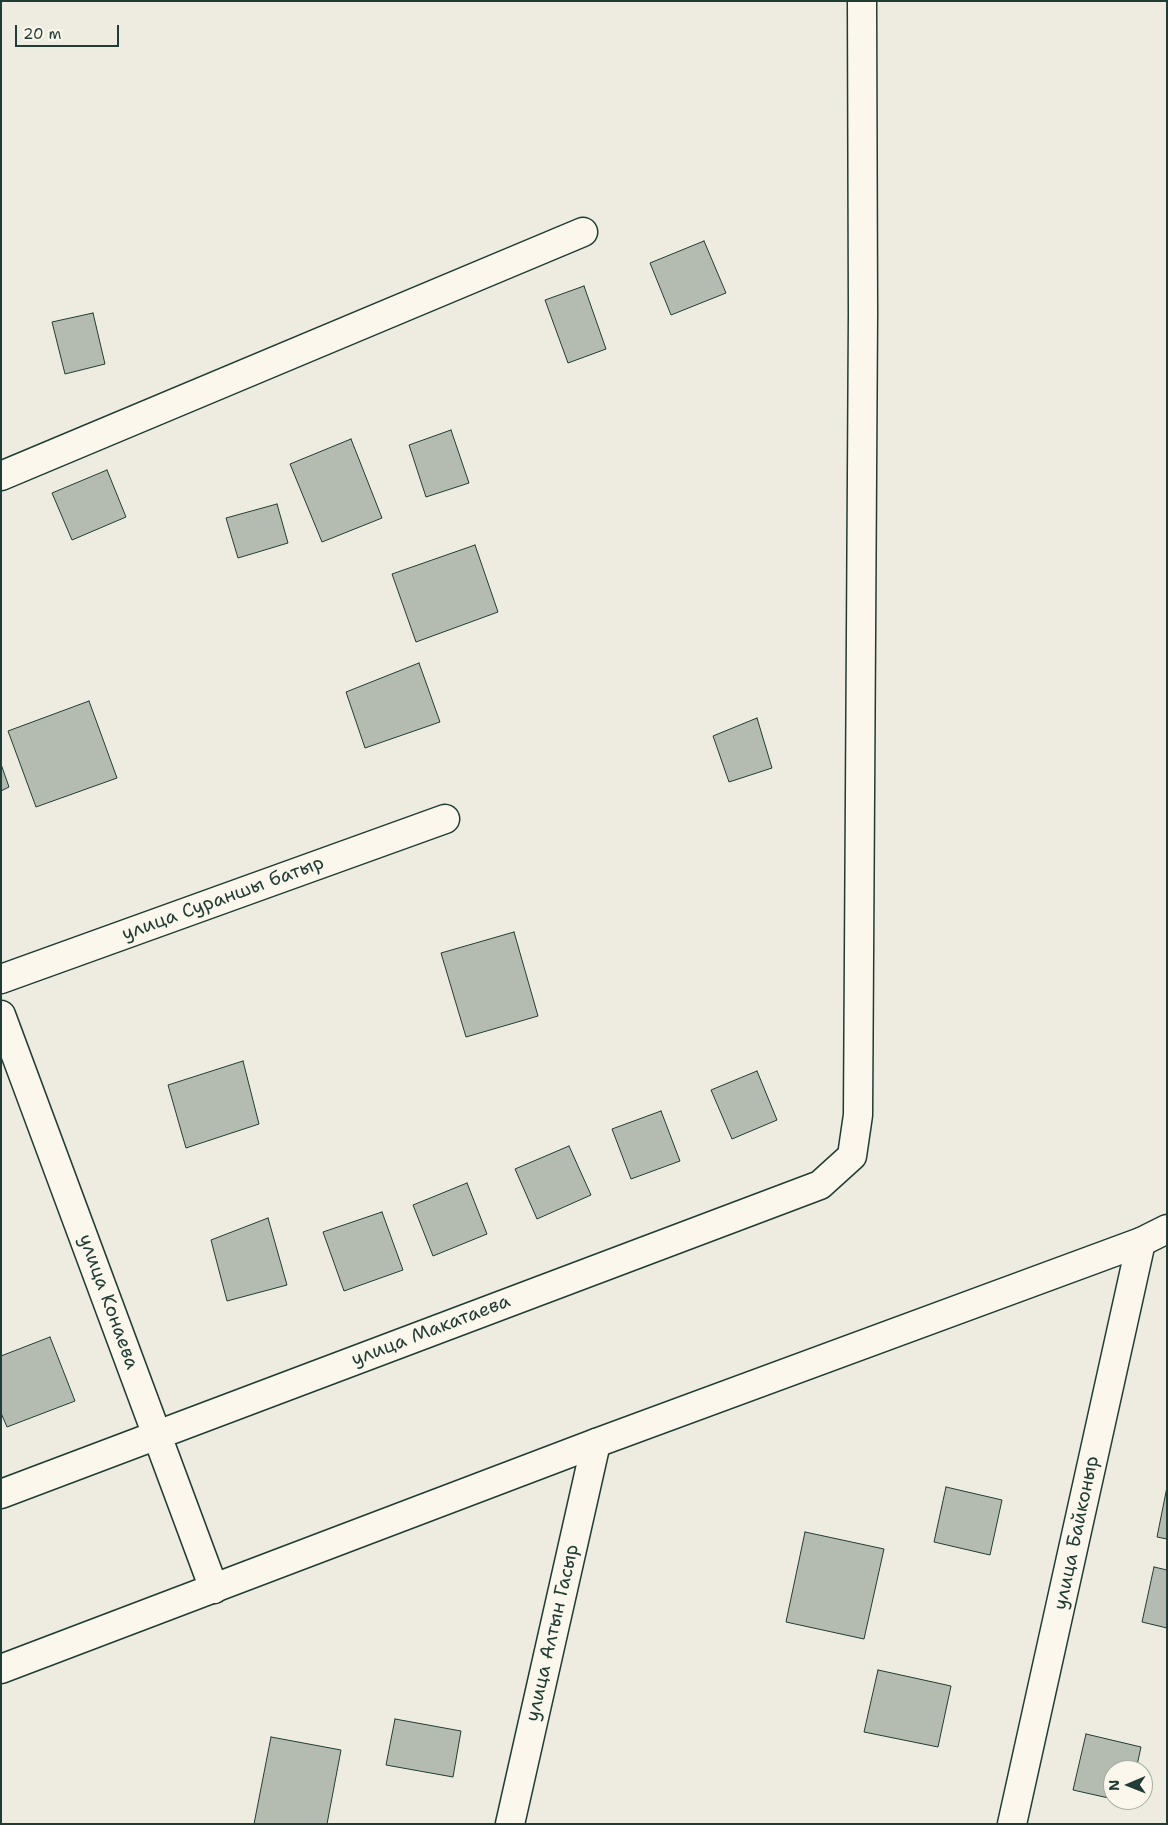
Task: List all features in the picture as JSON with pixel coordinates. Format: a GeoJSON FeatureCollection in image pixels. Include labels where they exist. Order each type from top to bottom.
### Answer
{"type":"FeatureCollection","features":[{"type":"Feature","properties":{"kind":"street","name":"улица Макатаева"},"geometry":{"type":"LineString","coordinates":[[1,1494],[820,1185],[852,1156],[858,1105],[863,314],[862,1]]}},
{"type":"Feature","properties":{"kind":"street"},"geometry":{"type":"LineString","coordinates":[[1,476],[583,232]]}},
{"type":"Feature","properties":{"kind":"street","name":"улица Сураншы батыр"},"geometry":{"type":"LineString","coordinates":[[1,979],[445,819]]}},
{"type":"Feature","properties":{"kind":"street","name":"улица Конаева"},"geometry":{"type":"LineString","coordinates":[[1,1016],[214,1589]]}},
{"type":"Feature","properties":{"kind":"street"},"geometry":{"type":"LineString","coordinates":[[1,1669],[596,1443],[1141,1242],[1167,1229]]}},
{"type":"Feature","properties":{"kind":"street","name":"улица Байконыр"},"geometry":{"type":"LineString","coordinates":[[1012,1824],[1141,1242]]}},
{"type":"Feature","properties":{"kind":"street","name":"улица Алтын Гасыр"},"geometry":{"type":"LineString","coordinates":[[510,1824],[596,1443]]}},
{"type":"Feature","properties":{"kind":"building"},"geometry":{"type":"Polygon","coordinates":[[[704,241],[726,293],[671,315],[650,263],[704,241]]]}},
{"type":"Feature","properties":{"kind":"building"},"geometry":{"type":"Polygon","coordinates":[[[584,286],[606,349],[568,363],[545,300],[584,286]]]}},
{"type":"Feature","properties":{"kind":"building"},"geometry":{"type":"Polygon","coordinates":[[[93,313],[105,364],[65,374],[52,322],[93,313]]]}},
{"type":"Feature","properties":{"kind":"building"},"geometry":{"type":"Polygon","coordinates":[[[451,430],[469,483],[426,497],[409,445],[451,430]]]}},
{"type":"Feature","properties":{"kind":"building"},"geometry":{"type":"Polygon","coordinates":[[[351,439],[382,518],[322,542],[290,464],[351,439]]]}},
{"type":"Feature","properties":{"kind":"building"},"geometry":{"type":"Polygon","coordinates":[[[107,470],[126,517],[72,540],[52,493],[107,470]]]}},
{"type":"Feature","properties":{"kind":"building"},"geometry":{"type":"Polygon","coordinates":[[[277,504],[288,543],[238,558],[226,518],[277,504]]]}},
{"type":"Feature","properties":{"kind":"building"},"geometry":{"type":"Polygon","coordinates":[[[475,545],[498,612],[416,642],[392,574],[475,545]]]}},
{"type":"Feature","properties":{"kind":"building"},"geometry":{"type":"Polygon","coordinates":[[[419,663],[440,722],[365,748],[346,692],[419,663]]]}},
{"type":"Feature","properties":{"kind":"building"},"geometry":{"type":"Polygon","coordinates":[[[89,701],[117,778],[36,807],[8,731],[89,701]]]}},
{"type":"Feature","properties":{"kind":"building"},"geometry":{"type":"Polygon","coordinates":[[[757,718],[772,768],[729,782],[713,736],[757,718]]]}},
{"type":"Feature","properties":{"kind":"building"},"geometry":{"type":"Polygon","coordinates":[[[1,764],[9,787],[1,791],[1,764]]]}},
{"type":"Feature","properties":{"kind":"building"},"geometry":{"type":"Polygon","coordinates":[[[514,932],[538,1016],[466,1037],[441,953],[514,932]]]}},
{"type":"Feature","properties":{"kind":"building"},"geometry":{"type":"Polygon","coordinates":[[[243,1061],[259,1124],[186,1148],[168,1085],[243,1061]]]}},
{"type":"Feature","properties":{"kind":"building"},"geometry":{"type":"Polygon","coordinates":[[[757,1071],[777,1120],[732,1139],[711,1090],[757,1071]]]}},
{"type":"Feature","properties":{"kind":"building"},"geometry":{"type":"Polygon","coordinates":[[[661,1111],[680,1161],[631,1179],[612,1129],[661,1111]]]}},
{"type":"Feature","properties":{"kind":"building"},"geometry":{"type":"Polygon","coordinates":[[[569,1146],[591,1195],[537,1219],[515,1169],[569,1146]]]}},
{"type":"Feature","properties":{"kind":"building"},"geometry":{"type":"Polygon","coordinates":[[[467,1183],[487,1234],[433,1256],[413,1205],[467,1183]]]}},
{"type":"Feature","properties":{"kind":"building"},"geometry":{"type":"Polygon","coordinates":[[[382,1212],[403,1270],[344,1291],[323,1232],[382,1212]]]}},
{"type":"Feature","properties":{"kind":"building"},"geometry":{"type":"Polygon","coordinates":[[[268,1218],[287,1285],[227,1301],[211,1240],[268,1218]]]}},
{"type":"Feature","properties":{"kind":"building"},"geometry":{"type":"Polygon","coordinates":[[[50,1337],[75,1401],[7,1427],[1,1413],[1,1356],[50,1337]]]}},
{"type":"Feature","properties":{"kind":"building"},"geometry":{"type":"Polygon","coordinates":[[[946,1487],[1002,1500],[990,1555],[934,1542],[946,1487]]]}},
{"type":"Feature","properties":{"kind":"building"},"geometry":{"type":"Polygon","coordinates":[[[1167,1487],[1167,1539],[1157,1537],[1167,1487]]]}},
{"type":"Feature","properties":{"kind":"building"},"geometry":{"type":"Polygon","coordinates":[[[805,1532],[884,1549],[864,1639],[786,1622],[805,1532]]]}},
{"type":"Feature","properties":{"kind":"building"},"geometry":{"type":"Polygon","coordinates":[[[1154,1567],[1167,1570],[1167,1628],[1142,1622],[1154,1567]]]}},
{"type":"Feature","properties":{"kind":"building"},"geometry":{"type":"Polygon","coordinates":[[[878,1670],[951,1686],[938,1747],[864,1732],[878,1670]]]}},
{"type":"Feature","properties":{"kind":"building"},"geometry":{"type":"Polygon","coordinates":[[[395,1719],[461,1731],[453,1777],[386,1765],[395,1719]]]}},
{"type":"Feature","properties":{"kind":"building"},"geometry":{"type":"Polygon","coordinates":[[[1086,1734],[1141,1747],[1138,1760],[1103,1760],[1103,1797],[1073,1790],[1086,1734]]]}},
{"type":"Feature","properties":{"kind":"building"},"geometry":{"type":"Polygon","coordinates":[[[271,1737],[341,1750],[327,1824],[254,1824],[271,1737]]]}}]}
